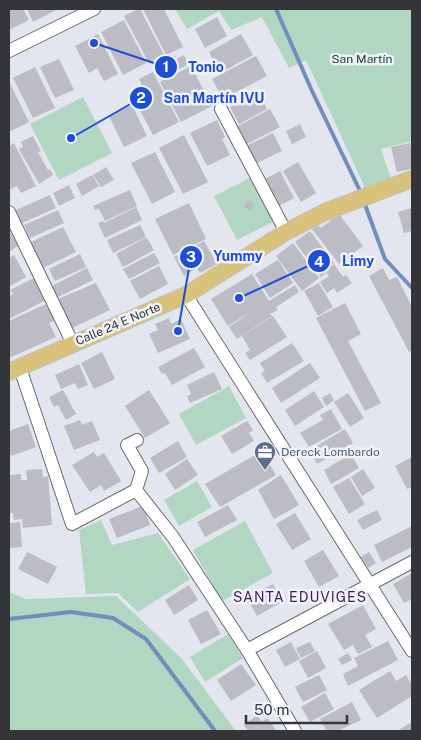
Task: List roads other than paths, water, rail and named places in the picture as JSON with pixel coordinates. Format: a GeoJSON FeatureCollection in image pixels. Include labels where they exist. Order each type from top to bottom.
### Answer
{"type":"FeatureCollection","features":[{"type":"Feature","properties":{"kind":"main road","name":"Calle 24 E Norte"},"geometry":{"type":"LineString","coordinates":[[14,370],[186,295],[286,232],[325,212],[412,179]]}},
{"type":"Feature","properties":{"kind":"street"},"geometry":{"type":"LineString","coordinates":[[9,51],[94,9]]}},
{"type":"Feature","properties":{"kind":"street"},"geometry":{"type":"LineString","coordinates":[[221,109],[286,232]]}},
{"type":"Feature","properties":{"kind":"street"},"geometry":{"type":"LineString","coordinates":[[9,212],[72,344]]}},
{"type":"Feature","properties":{"kind":"street"},"geometry":{"type":"LineString","coordinates":[[186,295],[412,651]]}},
{"type":"Feature","properties":{"kind":"street"},"geometry":{"type":"LineString","coordinates":[[14,370],[72,524],[136,490],[142,472],[127,445],[137,440]]}},
{"type":"Feature","properties":{"kind":"street"},"geometry":{"type":"LineString","coordinates":[[136,490],[173,537],[246,650],[295,731]]}},
{"type":"Feature","properties":{"kind":"street"},"geometry":{"type":"LineString","coordinates":[[246,650],[412,562]]}},
{"type":"Feature","properties":{"kind":"waterway"},"geometry":{"type":"LineString","coordinates":[[276,9],[312,91],[361,193]]}},
{"type":"Feature","properties":{"kind":"waterway"},"geometry":{"type":"LineString","coordinates":[[364,202],[385,259],[412,288]]}},
{"type":"Feature","properties":{"kind":"waterway"},"geometry":{"type":"LineString","coordinates":[[9,619],[71,612],[113,618],[146,639],[215,731]]}},
{"type":"Feature","properties":{"kind":"place","name":"Tonio"},"geometry":{"type":"Point","coordinates":[94,43]}},
{"type":"Feature","properties":{"kind":"place","name":"San Martín IVU"},"geometry":{"type":"Point","coordinates":[71,138]}},
{"type":"Feature","properties":{"kind":"place","name":"Limy"},"geometry":{"type":"Point","coordinates":[239,298]}},
{"type":"Feature","properties":{"kind":"place","name":"Yummy"},"geometry":{"type":"Point","coordinates":[178,331]}},
{"type":"Feature","properties":{"kind":"place","name":"Dereck Lombardo"},"geometry":{"type":"Point","coordinates":[265,471]}},
{"type":"Feature","properties":{"kind":"district","name":"SANTA EDUVIGES"},"geometry":{"type":"Point","coordinates":[300,597]}},
{"type":"Feature","properties":{"kind":"park label","name":"San Martín"},"geometry":{"type":"Point","coordinates":[362,59]}}]}
